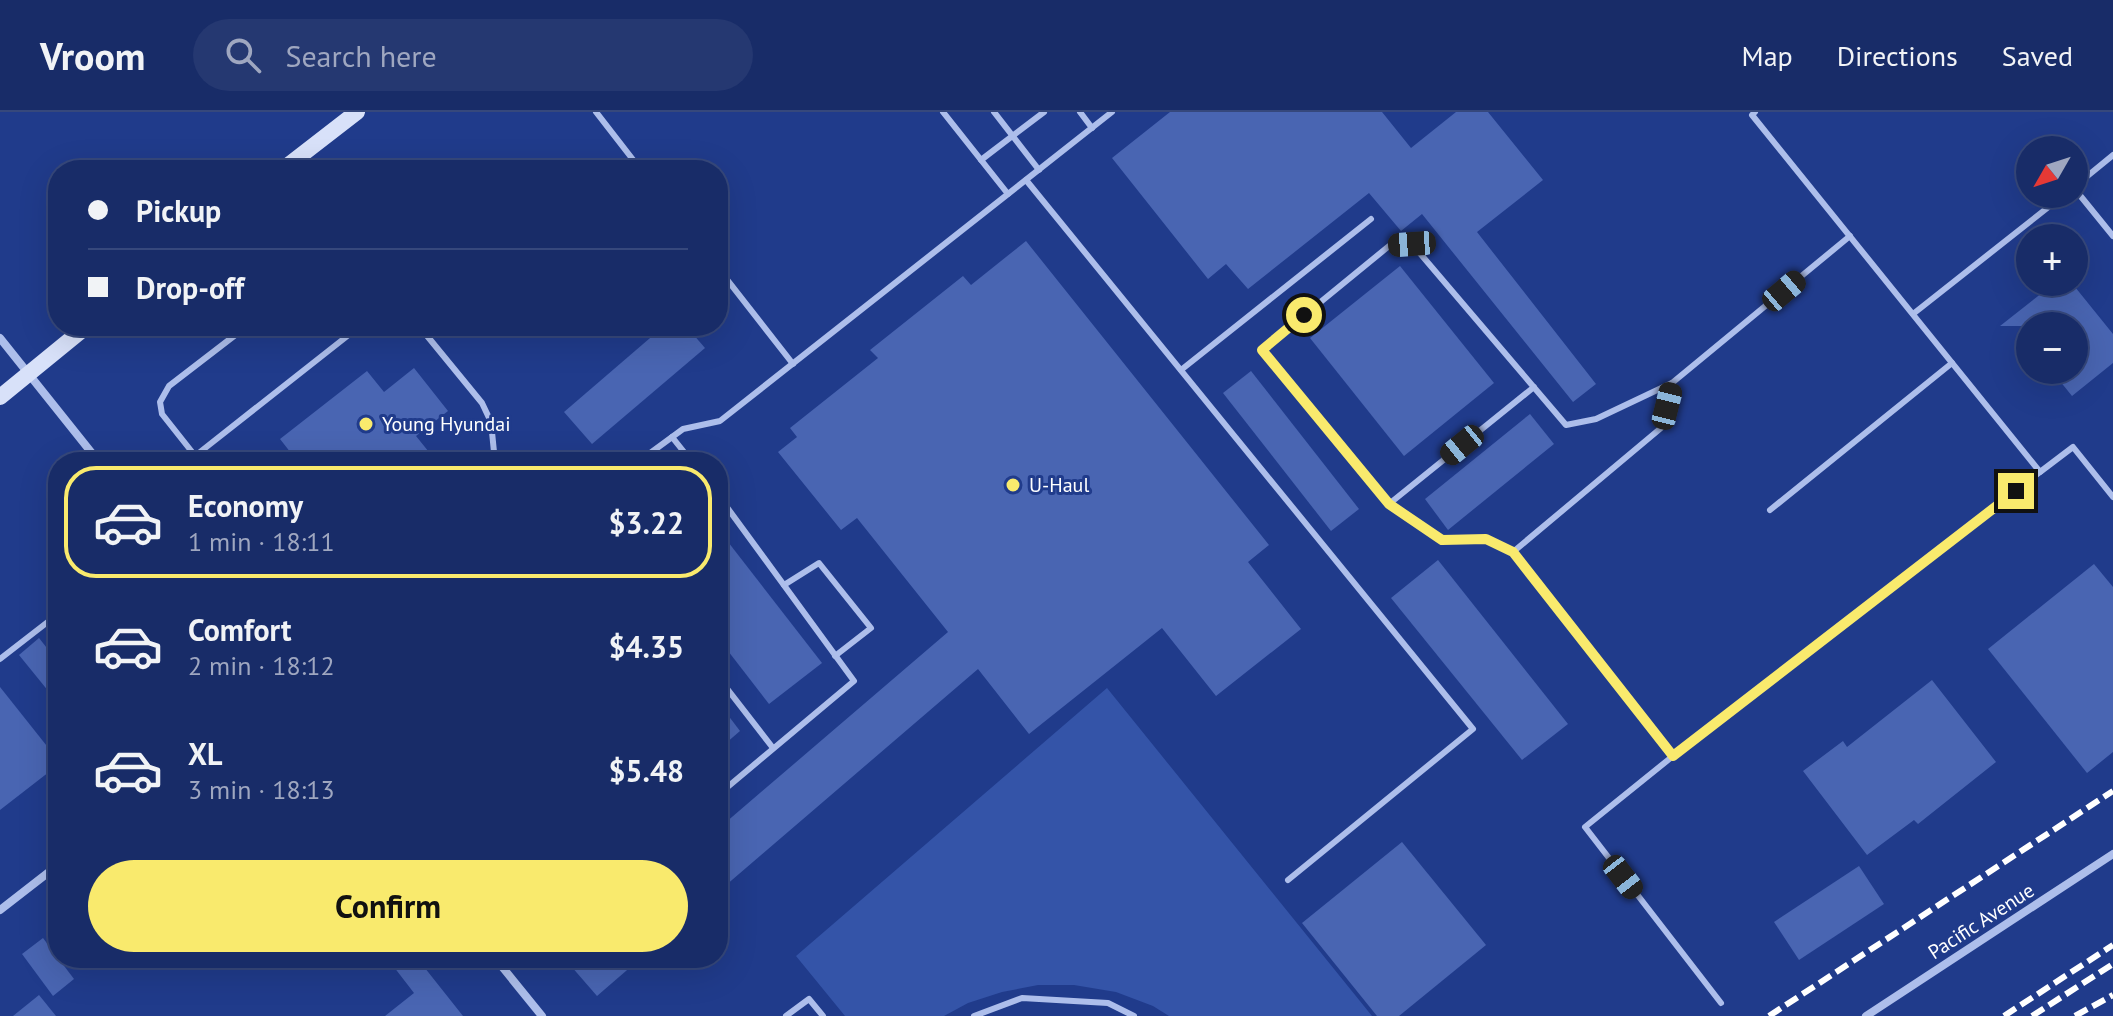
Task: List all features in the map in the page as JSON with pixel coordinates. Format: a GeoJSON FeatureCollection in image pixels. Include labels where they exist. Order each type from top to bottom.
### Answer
{"type":"FeatureCollection","features":[{"type":"Feature","properties":{"kind":"main road"},"geometry":{"type":"LineString","coordinates":[[298,160],[357,112]]}},
{"type":"Feature","properties":{"kind":"main road"},"geometry":{"type":"LineString","coordinates":[[0,397],[75,336]]}},
{"type":"Feature","properties":{"kind":"street"},"geometry":{"type":"LineString","coordinates":[[0,338],[91,452]]}},
{"type":"Feature","properties":{"kind":"street","name":"Pacific Avenue"},"geometry":{"type":"LineString","coordinates":[[1866,1016],[2113,854]]}},
{"type":"Feature","properties":{"kind":"street"},"geometry":{"type":"LineString","coordinates":[[0,910],[48,873]]}},
{"type":"Feature","properties":{"kind":"street"},"geometry":{"type":"LineString","coordinates":[[503,968],[542,1016]]}},
{"type":"Feature","properties":{"kind":"lane"},"geometry":{"type":"LineString","coordinates":[[596,112],[633,160]]}},
{"type":"Feature","properties":{"kind":"lane"},"geometry":{"type":"LineString","coordinates":[[943,112],[1008,194]]}},
{"type":"Feature","properties":{"kind":"lane"},"geometry":{"type":"LineString","coordinates":[[994,112],[1039,170]]}},
{"type":"Feature","properties":{"kind":"lane"},"geometry":{"type":"LineString","coordinates":[[981,160],[1044,112]]}},
{"type":"Feature","properties":{"kind":"lane"},"geometry":{"type":"LineString","coordinates":[[1080,112],[1092,128]]}},
{"type":"Feature","properties":{"kind":"lane"},"geometry":{"type":"LineString","coordinates":[[652,452],[683,429],[720,421],[1112,112]]}},
{"type":"Feature","properties":{"kind":"lane"},"geometry":{"type":"LineString","coordinates":[[1755,112],[1752,115],[2040,472]]}},
{"type":"Feature","properties":{"kind":"lane"},"geometry":{"type":"LineString","coordinates":[[2088,176],[2113,155]]}},
{"type":"Feature","properties":{"kind":"lane"},"geometry":{"type":"LineString","coordinates":[[1026,180],[1473,729],[1288,880]]}},
{"type":"Feature","properties":{"kind":"lane"},"geometry":{"type":"LineString","coordinates":[[2088,205],[2113,236]]}},
{"type":"Feature","properties":{"kind":"lane"},"geometry":{"type":"LineString","coordinates":[[1913,314],[2047,208]]}},
{"type":"Feature","properties":{"kind":"lane"},"geometry":{"type":"LineString","coordinates":[[1181,370],[1371,219]]}},
{"type":"Feature","properties":{"kind":"lane"},"geometry":{"type":"LineString","coordinates":[[1673,756],[1513,552],[1486,539],[1442,540],[1389,504],[1262,350],[1389,246],[1412,244],[1566,425],[1596,419],[1672,383],[1850,236]]}},
{"type":"Feature","properties":{"kind":"lane"},"geometry":{"type":"LineString","coordinates":[[728,281],[793,364]]}},
{"type":"Feature","properties":{"kind":"lane"},"geometry":{"type":"LineString","coordinates":[[192,452],[162,414],[160,402],[169,386],[234,336]]}},
{"type":"Feature","properties":{"kind":"lane"},"geometry":{"type":"LineString","coordinates":[[206,452],[348,336]]}},
{"type":"Feature","properties":{"kind":"lane"},"geometry":{"type":"LineString","coordinates":[[427,336],[482,403],[491,422],[494,452]]}},
{"type":"Feature","properties":{"kind":"lane"},"geometry":{"type":"LineString","coordinates":[[1770,510],[1952,363]]}},
{"type":"Feature","properties":{"kind":"lane"},"geometry":{"type":"LineString","coordinates":[[1513,552],[1661,428],[1672,383]]}},
{"type":"Feature","properties":{"kind":"lane"},"geometry":{"type":"LineString","coordinates":[[1389,504],[1534,387]]}},
{"type":"Feature","properties":{"kind":"lane"},"geometry":{"type":"LineString","coordinates":[[672,437],[684,452]]}},
{"type":"Feature","properties":{"kind":"lane"},"geometry":{"type":"LineString","coordinates":[[1721,1003],[1585,827],[2073,447],[2113,497]]}},
{"type":"Feature","properties":{"kind":"lane"},"geometry":{"type":"LineString","coordinates":[[728,509],[854,681],[728,786]]}},
{"type":"Feature","properties":{"kind":"lane"},"geometry":{"type":"LineString","coordinates":[[784,585],[819,563],[871,628],[835,656]]}},
{"type":"Feature","properties":{"kind":"lane"},"geometry":{"type":"LineString","coordinates":[[0,659],[48,622]]}},
{"type":"Feature","properties":{"kind":"lane"},"geometry":{"type":"LineString","coordinates":[[728,690],[773,748]]}},
{"type":"Feature","properties":{"kind":"lane"},"geometry":{"type":"LineString","coordinates":[[974,1016],[1022,998],[1108,1003],[1134,1016]]}},
{"type":"Feature","properties":{"kind":"lane"},"geometry":{"type":"LineString","coordinates":[[786,1016],[809,999],[823,1016]]}},
{"type":"Feature","properties":{"kind":"shaded area"},"geometry":{"type":"Polygon","coordinates":[[[1107,688],[1372,1016],[1169,1016],[1153,1006],[1116,992],[1074,985],[1038,985],[968,1003],[944,1016],[845,1016],[796,956],[1107,688]]]}},
{"type":"Feature","properties":{"kind":"building"},"geometry":{"type":"Polygon","coordinates":[[[1170,112],[1382,112],[1411,148],[1456,112],[1488,112],[1543,180],[1477,232],[1596,384],[1573,402],[1422,214],[1401,231],[1369,193],[1248,289],[1226,264],[1208,279],[1112,158],[1170,112]]]}},
{"type":"Feature","properties":{"kind":"building","name":"U-Haul"},"geometry":{"type":"Polygon","coordinates":[[[1026,241],[1269,545],[1248,562],[1301,629],[1216,696],[1162,628],[1029,734],[978,669],[728,883],[728,820],[948,632],[857,518],[841,530],[778,452],[797,437],[790,428],[878,358],[870,350],[963,276],[971,285],[1026,241]]]}},
{"type":"Feature","properties":{"kind":"building"},"geometry":{"type":"Polygon","coordinates":[[[1400,266],[1494,383],[1404,456],[1310,338],[1400,266]]]}},
{"type":"Feature","properties":{"kind":"building"},"geometry":{"type":"Polygon","coordinates":[[[2038,296],[2082,296],[2113,334],[2113,363],[2088,383],[2088,312],[2018,312],[2038,296]]]}},
{"type":"Feature","properties":{"kind":"building"},"geometry":{"type":"Polygon","coordinates":[[[2016,313],[2016,326],[2000,326],[2016,313]]]}},
{"type":"Feature","properties":{"kind":"building"},"geometry":{"type":"Polygon","coordinates":[[[652,336],[695,336],[705,348],[592,444],[564,412],[652,336]]]}},
{"type":"Feature","properties":{"kind":"building","name":"Young Hyundai"},"geometry":{"type":"Polygon","coordinates":[[[414,368],[448,411],[416,436],[429,452],[290,452],[280,439],[367,371],[384,392],[414,368]]]}},
{"type":"Feature","properties":{"kind":"building"},"geometry":{"type":"Polygon","coordinates":[[[1251,371],[1359,509],[1331,531],[1223,393],[1251,371]]]}},
{"type":"Feature","properties":{"kind":"building"},"geometry":{"type":"Polygon","coordinates":[[[2062,384],[2087,384],[2072,396],[2062,384]]]}},
{"type":"Feature","properties":{"kind":"building"},"geometry":{"type":"Polygon","coordinates":[[[1530,414],[1554,444],[1448,530],[1425,499],[1530,414]]]}},
{"type":"Feature","properties":{"kind":"building"},"geometry":{"type":"Polygon","coordinates":[[[728,542],[822,663],[769,704],[728,651],[728,542]]]}},
{"type":"Feature","properties":{"kind":"building"},"geometry":{"type":"Polygon","coordinates":[[[1438,560],[1568,724],[1522,760],[1391,598],[1438,560]]]}},
{"type":"Feature","properties":{"kind":"building"},"geometry":{"type":"Polygon","coordinates":[[[2094,564],[2113,587],[2113,752],[2087,773],[1988,649],[2094,564]]]}},
{"type":"Feature","properties":{"kind":"building"},"geometry":{"type":"Polygon","coordinates":[[[39,638],[48,649],[48,691],[19,655],[39,638]]]}},
{"type":"Feature","properties":{"kind":"building"},"geometry":{"type":"Polygon","coordinates":[[[1932,680],[1996,762],[1918,824],[1914,820],[1867,855],[1803,771],[1843,741],[1847,747],[1932,680]]]}},
{"type":"Feature","properties":{"kind":"building"},"geometry":{"type":"Polygon","coordinates":[[[0,687],[48,747],[48,773],[0,810],[0,687]]]}},
{"type":"Feature","properties":{"kind":"building"},"geometry":{"type":"Polygon","coordinates":[[[728,715],[740,731],[728,741],[728,715]]]}},
{"type":"Feature","properties":{"kind":"building"},"geometry":{"type":"Polygon","coordinates":[[[1402,842],[1486,945],[1399,1016],[1377,1016],[1302,923],[1402,842]]]}},
{"type":"Feature","properties":{"kind":"building"},"geometry":{"type":"Polygon","coordinates":[[[1859,866],[1884,904],[1799,960],[1774,922],[1859,866]]]}},
{"type":"Feature","properties":{"kind":"building"},"geometry":{"type":"Polygon","coordinates":[[[43,938],[48,945],[48,968],[66,968],[74,979],[53,996],[22,954],[43,938]]]}},
{"type":"Feature","properties":{"kind":"building"},"geometry":{"type":"Polygon","coordinates":[[[395,968],[425,968],[463,1016],[385,1016],[414,993],[395,968]]]}},
{"type":"Feature","properties":{"kind":"building"},"geometry":{"type":"Polygon","coordinates":[[[573,968],[629,968],[597,996],[573,968]]]}},
{"type":"Feature","properties":{"kind":"building"},"geometry":{"type":"Polygon","coordinates":[[[39,995],[56,1016],[13,1016],[39,995]]]}},
{"type":"Feature","properties":{"kind":"railway"},"geometry":{"type":"LineString","coordinates":[[1769,1016],[2113,791]]}},
{"type":"Feature","properties":{"kind":"railway"},"geometry":{"type":"LineString","coordinates":[[2004,1016],[2113,945]]}},
{"type":"Feature","properties":{"kind":"railway"},"geometry":{"type":"LineString","coordinates":[[2032,1016],[2113,964]]}},
{"type":"Feature","properties":{"kind":"railway"},"geometry":{"type":"LineString","coordinates":[[2075,1016],[2113,995]]}},
{"type":"Feature","properties":{"kind":"place","name":"Young Hyundai"},"geometry":{"type":"Point","coordinates":[366,424]}},
{"type":"Feature","properties":{"kind":"place","name":"U-Haul"},"geometry":{"type":"Point","coordinates":[1013,485]}},
{"type":"Feature","properties":{"kind":"route"},"geometry":{"type":"LineString","coordinates":[[1304,315],[1262,350],[1389,504],[1442,540],[1486,539],[1513,552],[1673,756],[2016,491]]}}]}
